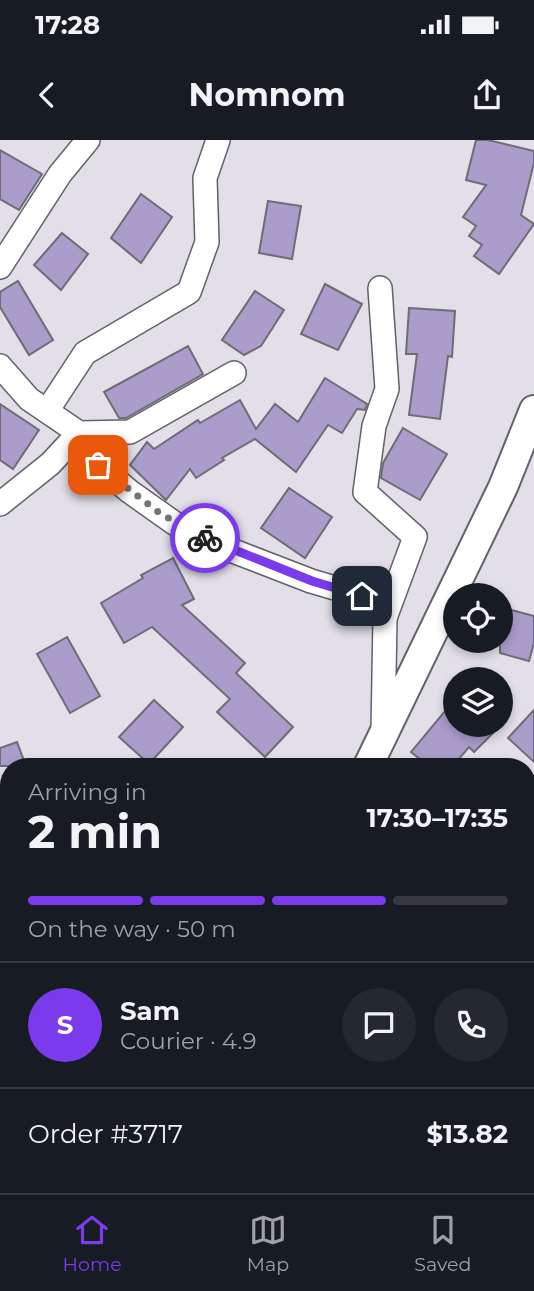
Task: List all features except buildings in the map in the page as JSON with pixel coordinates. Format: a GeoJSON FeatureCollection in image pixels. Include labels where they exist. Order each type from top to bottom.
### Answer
{"type":"FeatureCollection","features":[{"type":"Feature","properties":{"kind":"main road"},"geometry":{"type":"LineString","coordinates":[[372,758],[503,487],[534,410]]}},
{"type":"Feature","properties":{"kind":"street"},"geometry":{"type":"LineString","coordinates":[[0,267],[60,174],[88,140]]}},
{"type":"Feature","properties":{"kind":"street"},"geometry":{"type":"LineString","coordinates":[[47,411],[85,353],[189,292],[207,242],[205,178],[218,140]]}},
{"type":"Feature","properties":{"kind":"street"},"geometry":{"type":"LineString","coordinates":[[380,288],[387,389],[374,426],[365,492],[415,537],[385,618],[383,732]]}},
{"type":"Feature","properties":{"kind":"street"},"geometry":{"type":"LineString","coordinates":[[0,366],[29,399],[79,433],[98,465],[174,523],[228,549],[312,581],[362,596],[385,618]]}},
{"type":"Feature","properties":{"kind":"street"},"geometry":{"type":"LineString","coordinates":[[0,504],[50,464],[79,433],[130,432],[234,373]]}},
{"type":"Feature","properties":{"kind":"way so far"},"geometry":{"type":"LineString","coordinates":[[98,465],[174,523],[205,538]]}},
{"type":"Feature","properties":{"kind":"route"},"geometry":{"type":"LineString","coordinates":[[205,538],[312,581],[362,596]]}}]}
